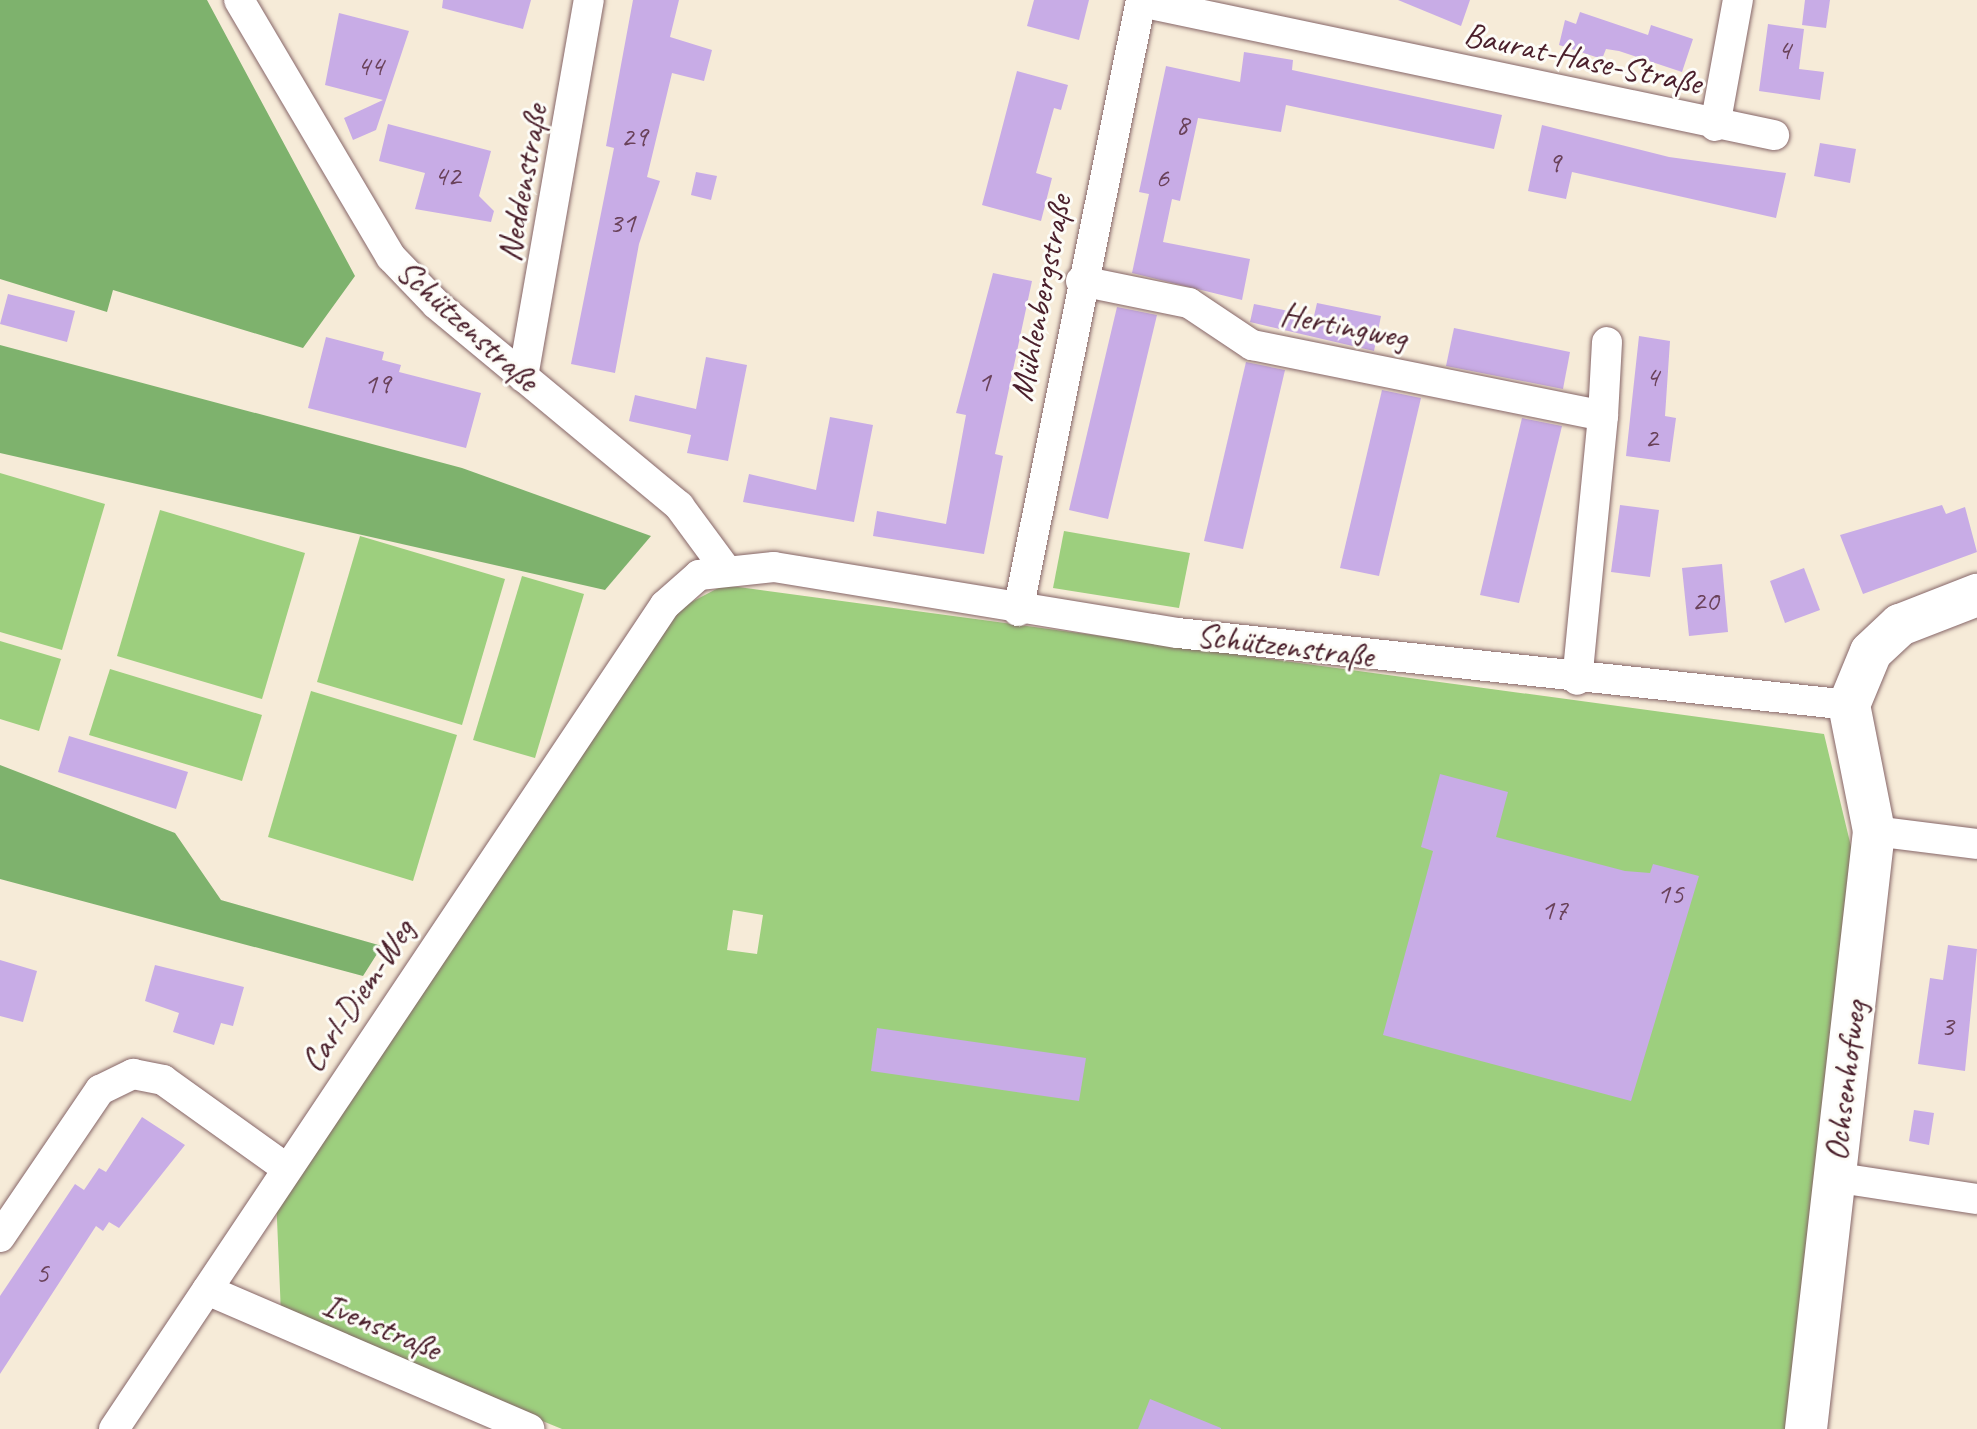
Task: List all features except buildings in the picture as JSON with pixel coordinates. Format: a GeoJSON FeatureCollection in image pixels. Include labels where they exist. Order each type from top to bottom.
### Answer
{"type":"FeatureCollection","features":[{"type":"Feature","properties":{"kind":"street","name":"Schützenstraße"},"geometry":{"type":"LineString","coordinates":[[239,0],[391,257],[523,377],[679,506],[724,567]]}},
{"type":"Feature","properties":{"kind":"street","name":"Neddenstraße"},"geometry":{"type":"LineString","coordinates":[[523,377],[589,0]]}},
{"type":"Feature","properties":{"kind":"street"},"geometry":{"type":"LineString","coordinates":[[1715,126],[1738,0]]}},
{"type":"Feature","properties":{"kind":"street","name":"Baurat-Hase-Straße"},"geometry":{"type":"LineString","coordinates":[[1141,1],[1715,126],[1774,135]]}},
{"type":"Feature","properties":{"kind":"street","name":"Mühlenbergstraße"},"geometry":{"type":"LineString","coordinates":[[1018,611],[1081,281],[1141,1]]}},
{"type":"Feature","properties":{"kind":"street","name":"Hertingweg"},"geometry":{"type":"LineString","coordinates":[[1081,281],[1189,303],[1252,345],[1603,416]]}},
{"type":"Feature","properties":{"kind":"street"},"geometry":{"type":"LineString","coordinates":[[1577,680],[1603,416],[1607,342]]}},
{"type":"Feature","properties":{"kind":"street","name":"Schützenstraße"},"geometry":{"type":"LineString","coordinates":[[665,605],[699,575],[724,567],[774,567],[1018,611],[1577,680],[1850,720]]}},
{"type":"Feature","properties":{"kind":"street"},"geometry":{"type":"LineString","coordinates":[[1850,720],[1871,652],[1900,625],[1977,595]]}},
{"type":"Feature","properties":{"kind":"street","name":"Carl-Diem-Weg"},"geometry":{"type":"LineString","coordinates":[[114,1429],[665,605]]}},
{"type":"Feature","properties":{"kind":"street","name":"Ochsenhofweg"},"geometry":{"type":"LineString","coordinates":[[1806,1429],[1874,831],[1850,720]]}},
{"type":"Feature","properties":{"kind":"street"},"geometry":{"type":"LineString","coordinates":[[1874,831],[1977,844]]}},
{"type":"Feature","properties":{"kind":"street"},"geometry":{"type":"LineString","coordinates":[[0,1237],[100,1090],[133,1074],[163,1080],[286,1168]]}},
{"type":"Feature","properties":{"kind":"street"},"geometry":{"type":"LineString","coordinates":[[1833,1177],[1977,1199]]}},
{"type":"Feature","properties":{"kind":"street","name":"Ivenstraße"},"geometry":{"type":"LineString","coordinates":[[207,1290],[529,1429]]}},
{"type":"Feature","properties":{"kind":"green space"},"geometry":{"type":"Polygon","coordinates":[[[0,0],[207,0],[355,276],[303,348],[113,290],[107,312],[0,279],[0,0]]]}},
{"type":"Feature","properties":{"kind":"green space"},"geometry":{"type":"Polygon","coordinates":[[[0,345],[462,468],[651,536],[605,590],[0,453],[0,345]]]}},
{"type":"Feature","properties":{"kind":"green space"},"geometry":{"type":"Polygon","coordinates":[[[0,473],[105,504],[62,650],[0,632],[0,473]]]}},
{"type":"Feature","properties":{"kind":"green space"},"geometry":{"type":"Polygon","coordinates":[[[160,510],[305,553],[262,699],[117,656],[160,510]]]}},
{"type":"Feature","properties":{"kind":"green space"},"geometry":{"type":"Polygon","coordinates":[[[1064,531],[1190,553],[1179,608],[1053,588],[1064,531]]]}},
{"type":"Feature","properties":{"kind":"green space"},"geometry":{"type":"Polygon","coordinates":[[[360,536],[505,579],[462,725],[317,682],[360,536]]]}},
{"type":"Feature","properties":{"kind":"green space"},"geometry":{"type":"Polygon","coordinates":[[[522,576],[584,594],[535,758],[473,740],[522,576]]]}},
{"type":"Feature","properties":{"kind":"green space"},"geometry":{"type":"Polygon","coordinates":[[[724,585],[1824,734],[1854,859],[1787,1429],[562,1429],[281,1314],[276,1196],[682,607],[724,585]],[[733,910],[727,950],[757,954],[763,915],[733,910]]]}},
{"type":"Feature","properties":{"kind":"green space"},"geometry":{"type":"Polygon","coordinates":[[[0,641],[61,659],[39,731],[0,719],[0,641]]]}},
{"type":"Feature","properties":{"kind":"green space"},"geometry":{"type":"Polygon","coordinates":[[[110,669],[262,715],[242,781],[89,735],[110,669]]]}},
{"type":"Feature","properties":{"kind":"green space"},"geometry":{"type":"Polygon","coordinates":[[[311,691],[457,735],[413,881],[268,837],[311,691]]]}},
{"type":"Feature","properties":{"kind":"green space"},"geometry":{"type":"Polygon","coordinates":[[[0,765],[175,833],[221,900],[382,946],[363,976],[0,879],[0,765]]]}}]}
